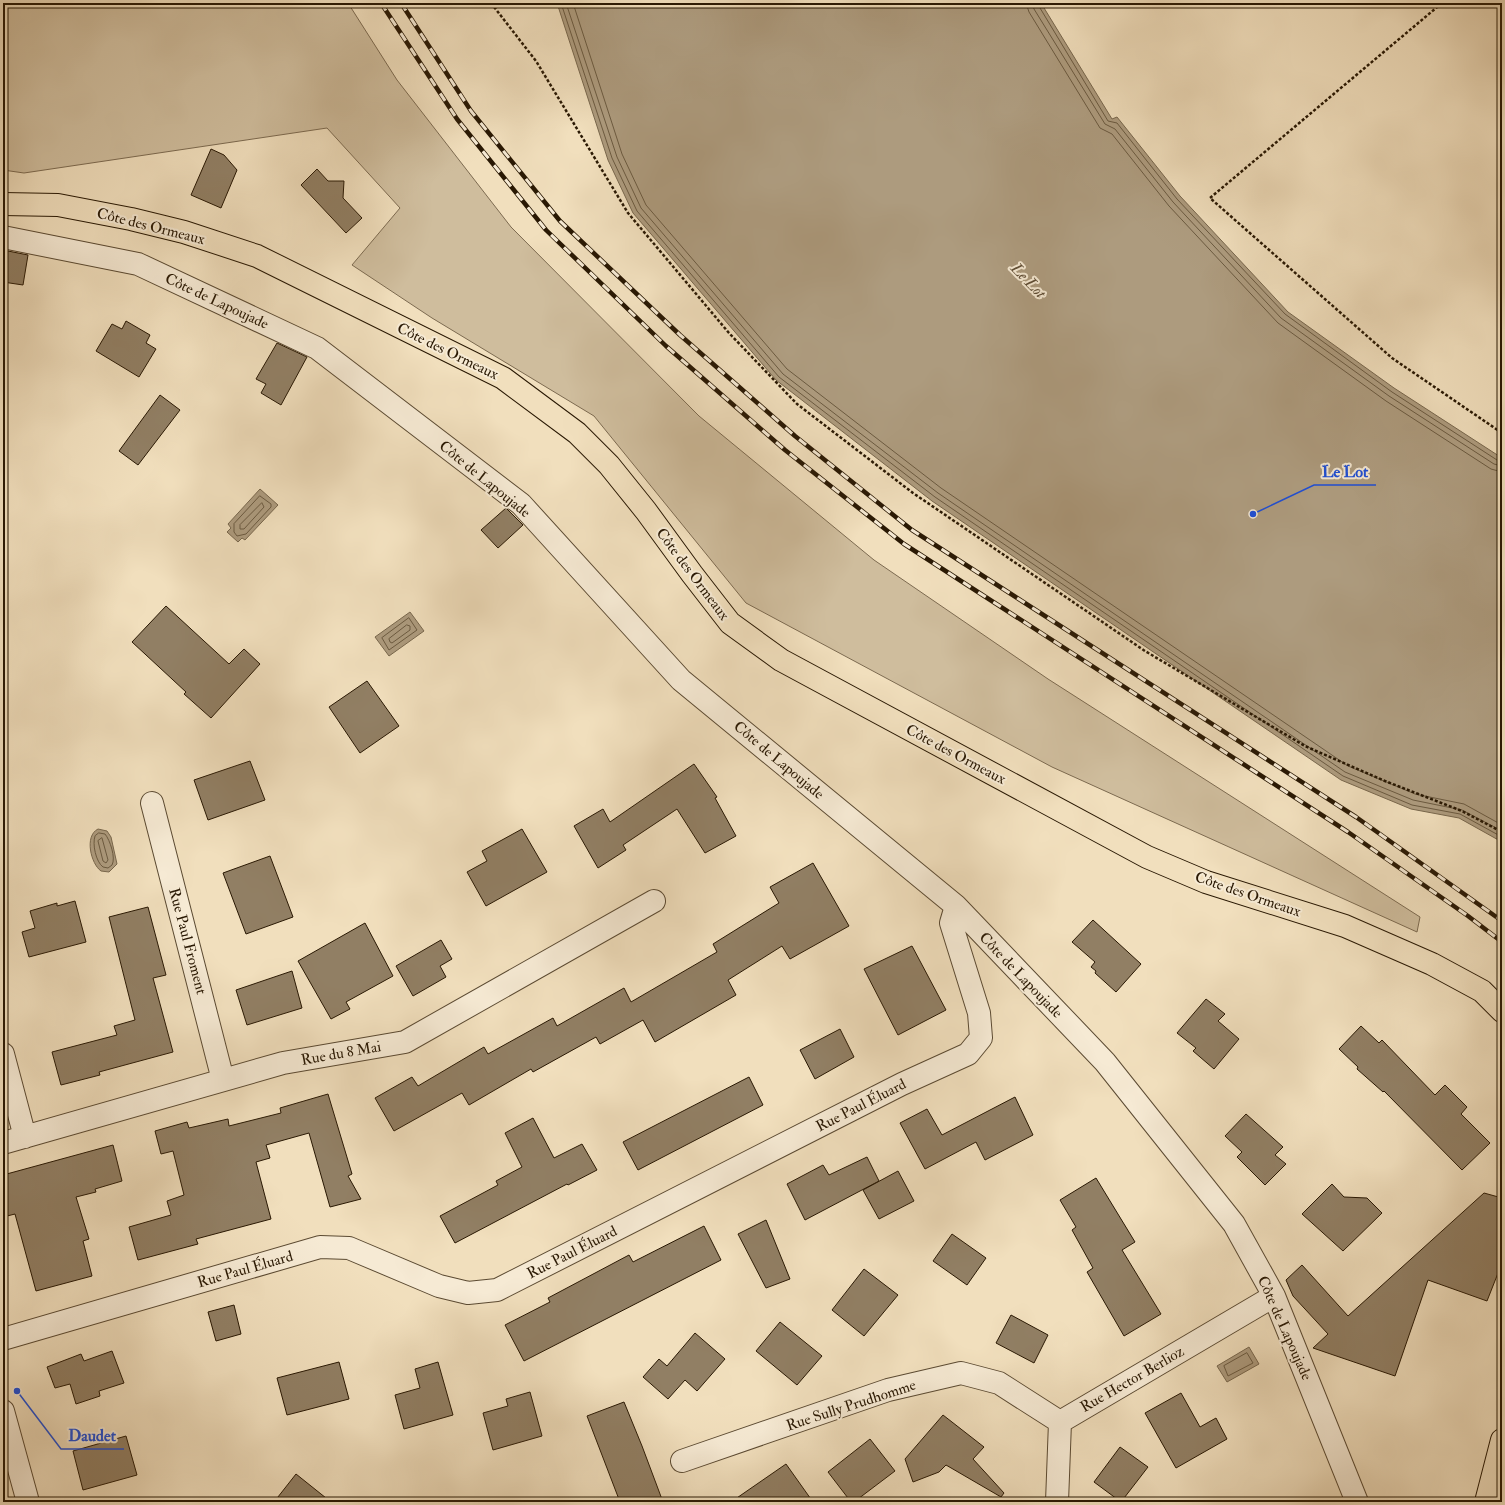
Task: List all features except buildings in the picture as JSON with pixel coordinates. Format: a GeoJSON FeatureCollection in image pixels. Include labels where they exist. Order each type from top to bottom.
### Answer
{"type":"FeatureCollection","features":[{"type":"Feature","properties":{"kind":"main road","name":"Côte des Ormeaux"},"geometry":{"type":"LineString","coordinates":[[3,204],[58,205],[132,219],[184,232],[257,256],[504,378],[577,433],[604,460],[646,511],[730,623],[781,660],[1147,857],[1206,882],[1345,926],[1438,967],[1482,991],[1502,1011]]}},
{"type":"Feature","properties":{"kind":"main road"},"geometry":{"type":"LineString","coordinates":[[1486,1502],[1502,1440]]}},
{"type":"Feature","properties":{"kind":"street","name":"Côte de Lapoujade"},"geometry":{"type":"LineString","coordinates":[[3,237],[138,264],[317,348],[521,504],[681,680],[956,906],[1105,1062],[1234,1224],[1274,1296],[1357,1502]]}},
{"type":"Feature","properties":{"kind":"street","name":"Rue Paul Froment"},"geometry":{"type":"LineString","coordinates":[[152,803],[224,1080]]}},
{"type":"Feature","properties":{"kind":"street","name":"Rue du 8 Mai"},"geometry":{"type":"LineString","coordinates":[[3,1144],[283,1063],[405,1042],[654,901]]}},
{"type":"Feature","properties":{"kind":"street","name":"Rue Paul Éluard"},"geometry":{"type":"LineString","coordinates":[[3,1339],[320,1247],[349,1248],[439,1286],[468,1293],[497,1290],[902,1084],[968,1054],[981,1038],[979,1013],[951,923],[956,906]]}},
{"type":"Feature","properties":{"kind":"street"},"geometry":{"type":"LineString","coordinates":[[3,1054],[25,1137]]}},
{"type":"Feature","properties":{"kind":"street","name":"Rue Hector Berlioz"},"geometry":{"type":"LineString","coordinates":[[1060,1422],[1274,1296]]}},
{"type":"Feature","properties":{"kind":"street","name":"Rue Sully Prudhomme"},"geometry":{"type":"LineString","coordinates":[[682,1461],[888,1390],[961,1373],[999,1383],[1060,1422]]}},
{"type":"Feature","properties":{"kind":"street"},"geometry":{"type":"LineString","coordinates":[[3,1411],[28,1502]]}},
{"type":"Feature","properties":{"kind":"street"},"geometry":{"type":"LineString","coordinates":[[1057,1502],[1060,1422]]}},
{"type":"Feature","properties":{"kind":"path"},"geometry":{"type":"LineString","coordinates":[[491,3],[536,61],[628,213],[729,333],[797,404],[913,493],[1144,651],[1305,746],[1385,781],[1462,811],[1502,832]]}},
{"type":"Feature","properties":{"kind":"path"},"geometry":{"type":"LineString","coordinates":[[1442,3],[1210,198],[1392,358],[1502,433]]}},
{"type":"Feature","properties":{"kind":"shaded area"},"geometry":{"type":"Polygon","coordinates":[[[3,3],[348,3],[397,80],[511,227],[699,416],[874,560],[1048,679],[1420,917],[1417,932],[1052,767],[746,603],[594,416],[432,318],[352,265],[400,208],[327,128],[24,173],[3,170],[3,3]]]}},
{"type":"Feature","properties":{"kind":"water"},"geometry":{"type":"Polygon","coordinates":[[[557,3],[1041,3],[1112,119],[1117,117],[1180,196],[1288,312],[1394,388],[1502,458],[1502,842],[1459,818],[1411,809],[1341,780],[932,501],[776,380],[633,213],[608,160],[557,3]]]}},
{"type":"Feature","properties":{"kind":"water"},"geometry":{"type":"Polygon","coordinates":[[[260,489],[278,505],[245,540],[242,538],[238,542],[227,532],[231,528],[228,524],[260,489]]]}},
{"type":"Feature","properties":{"kind":"water"},"geometry":{"type":"Polygon","coordinates":[[[410,612],[424,631],[389,656],[375,637],[410,612]]]}},
{"type":"Feature","properties":{"kind":"water"},"geometry":{"type":"Polygon","coordinates":[[[98,829],[107,831],[111,837],[117,864],[109,872],[101,871],[97,867],[90,850],[91,838],[98,829]]]}},
{"type":"Feature","properties":{"kind":"water"},"geometry":{"type":"Polygon","coordinates":[[[1249,1347],[1259,1364],[1227,1382],[1217,1366],[1249,1347]]]}},
{"type":"Feature","properties":{"kind":"railway"},"geometry":{"type":"LineString","coordinates":[[381,3],[457,119],[546,230],[666,346],[785,450],[904,544],[1348,832],[1468,916],[1502,942]]}},
{"type":"Feature","properties":{"kind":"railway"},"geometry":{"type":"LineString","coordinates":[[401,3],[471,111],[560,221],[680,335],[795,436],[912,530],[1356,817],[1502,921]]}},
{"type":"Feature","properties":{"kind":"place","name":"Le Lot"},"geometry":{"type":"Point","coordinates":[1253,514]}},
{"type":"Feature","properties":{"kind":"place","name":"Daudet"},"geometry":{"type":"Point","coordinates":[17,1391]}}]}
